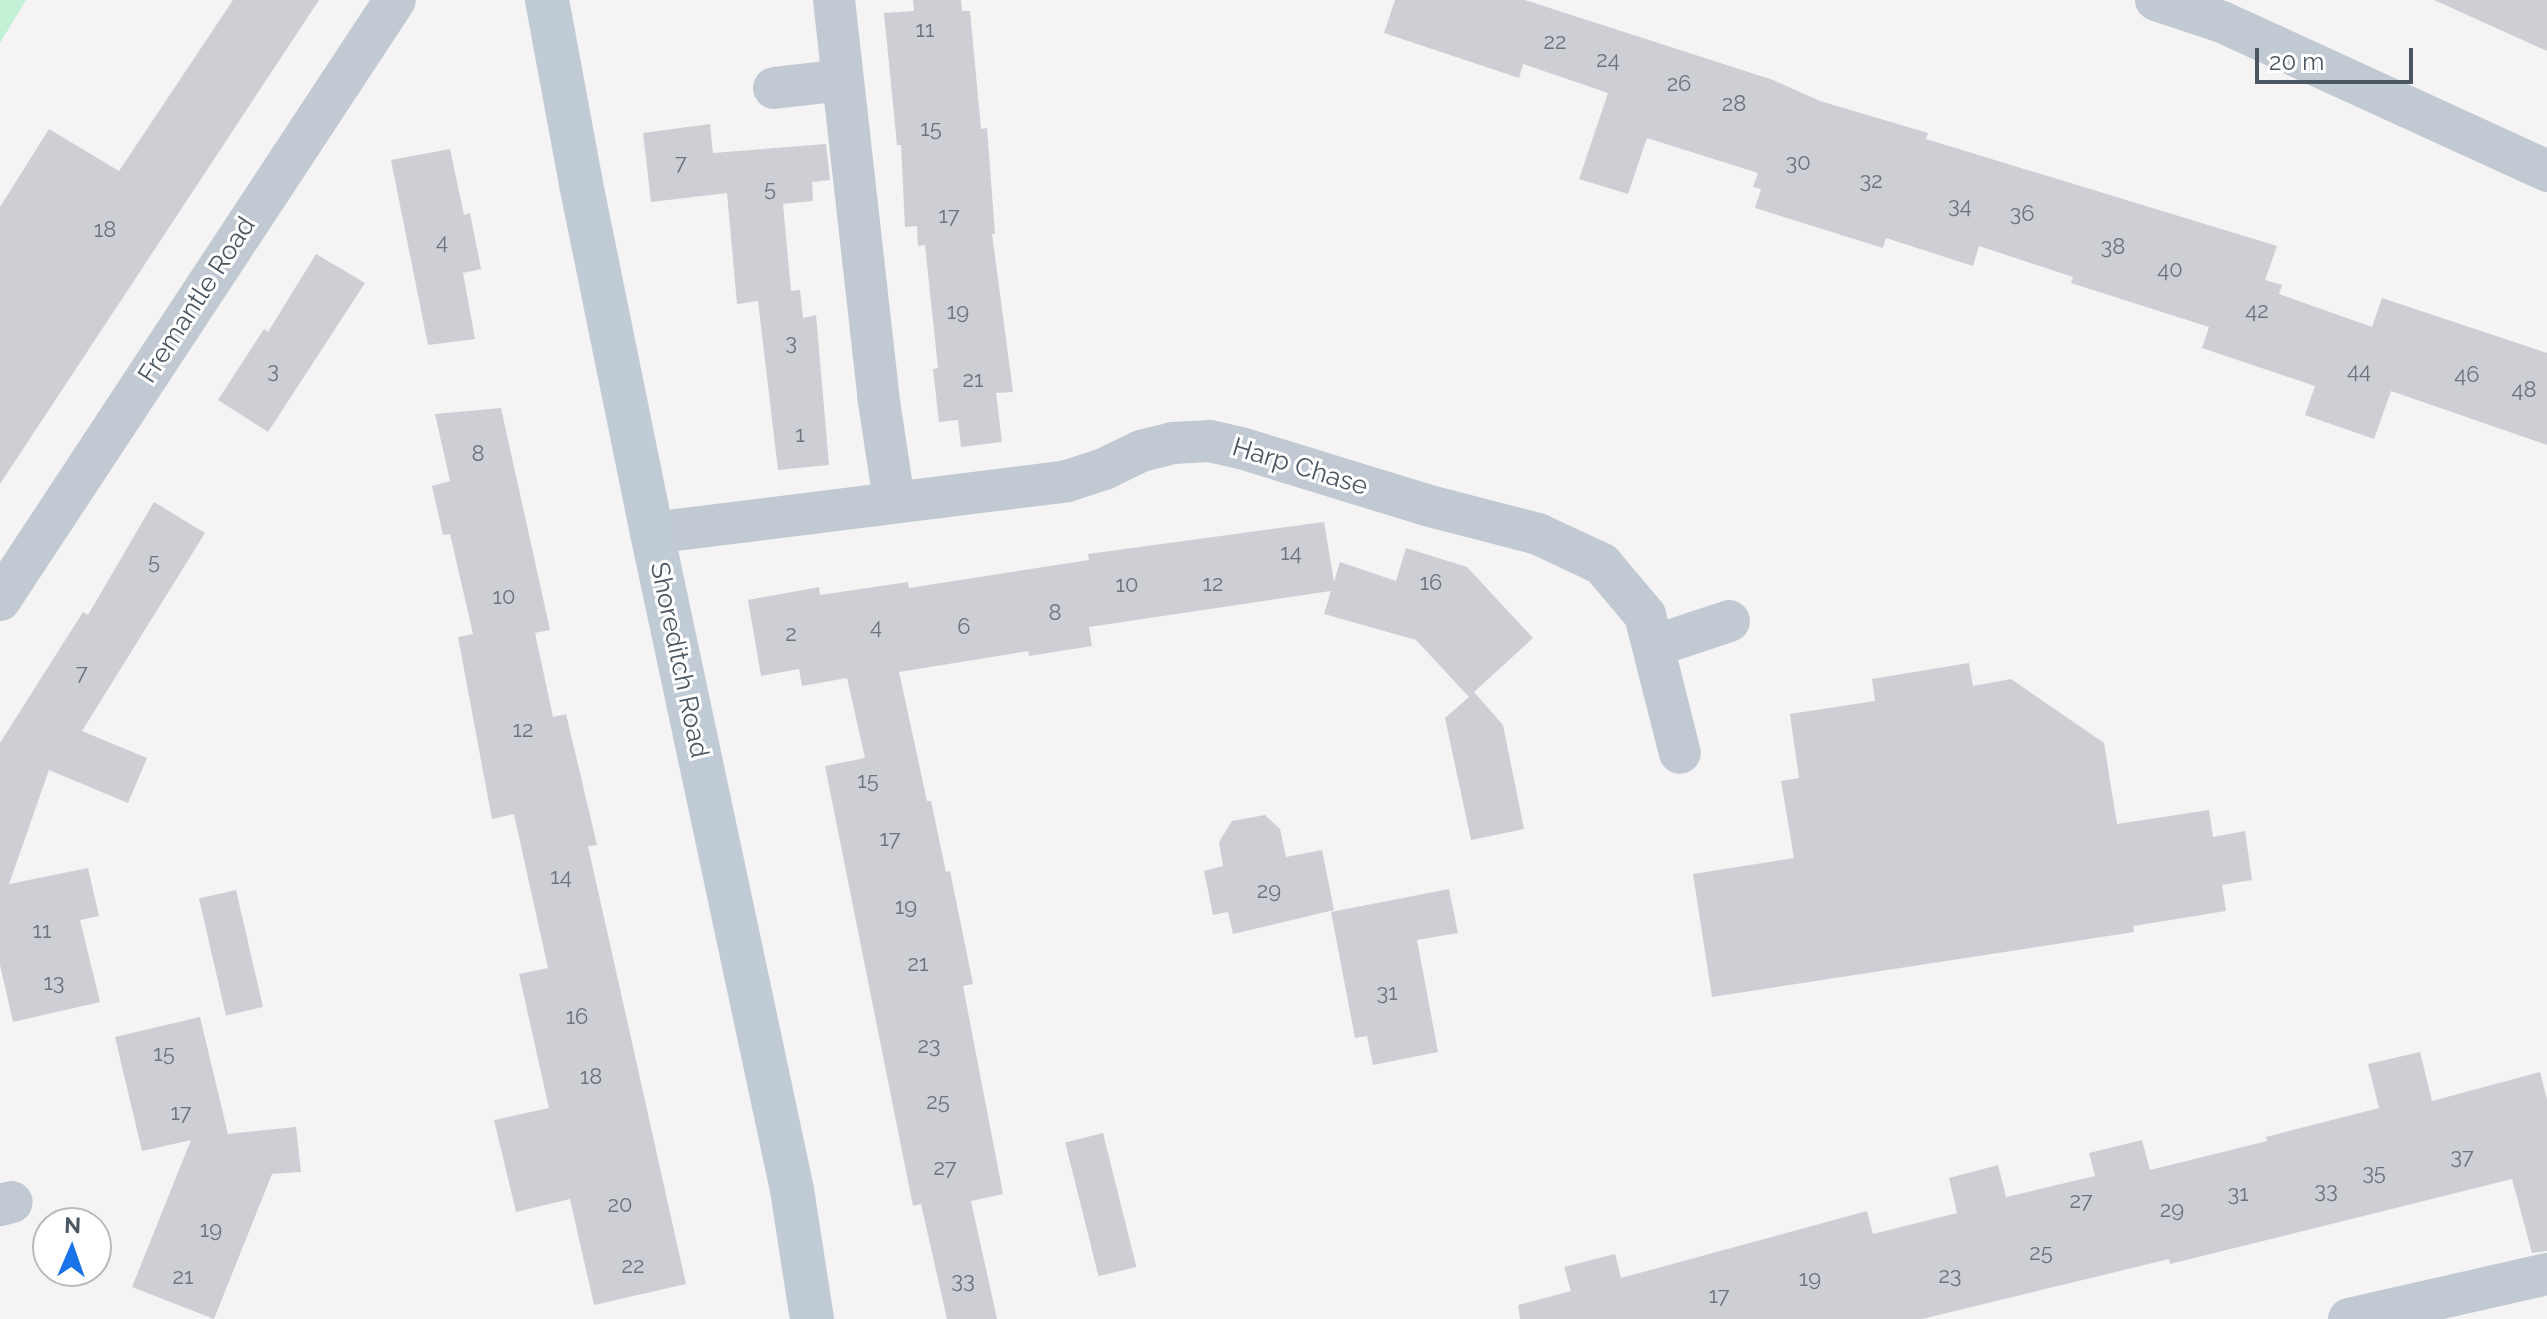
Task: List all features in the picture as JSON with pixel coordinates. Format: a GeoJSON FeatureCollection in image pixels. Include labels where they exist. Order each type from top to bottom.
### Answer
{"type":"FeatureCollection","features":[{"type":"Feature","properties":{"kind":"main road","name":"Shoreditch Road"},"geometry":{"type":"LineString","coordinates":[[547,0],[652,533],[792,1190],[812,1319]]}},
{"type":"Feature","properties":{"kind":"street","name":"Fremantle Road"},"geometry":{"type":"LineString","coordinates":[[0,600],[395,0]]}},
{"type":"Feature","properties":{"kind":"street"},"geometry":{"type":"LineString","coordinates":[[834,0],[878,395],[894,501]]}},
{"type":"Feature","properties":{"kind":"street"},"geometry":{"type":"LineString","coordinates":[[2156,0],[2222,22],[2547,171]]}},
{"type":"Feature","properties":{"kind":"street"},"geometry":{"type":"LineString","coordinates":[[774,88],[842,80]]}},
{"type":"Feature","properties":{"kind":"street","name":"Harp Chase"},"geometry":{"type":"LineString","coordinates":[[652,533],[1067,481],[1104,469],[1141,451],[1173,443],[1210,441],[1551,540],[1602,564],[1645,615],[1680,753]]}},
{"type":"Feature","properties":{"kind":"street"},"geometry":{"type":"LineString","coordinates":[[1654,646],[1729,621]]}},
{"type":"Feature","properties":{"kind":"street"},"geometry":{"type":"LineString","coordinates":[[2349,1319],[2547,1274]]}},
{"type":"Feature","properties":{"kind":"green space"},"geometry":{"type":"Polygon","coordinates":[[[0,0],[26,0],[0,43],[0,0]]]}},
{"type":"Feature","properties":{"kind":"building"},"geometry":{"type":"Polygon","coordinates":[[[233,0],[319,0],[0,484],[0,207],[49,129],[119,171],[233,0]]]}},
{"type":"Feature","properties":{"kind":"building"},"geometry":{"type":"Polygon","coordinates":[[[913,0],[961,0],[962,11],[970,11],[981,129],[987,128],[995,234],[992,234],[1013,392],[996,393],[1002,442],[961,447],[958,420],[939,422],[933,369],[938,368],[925,245],[918,246],[917,226],[905,227],[901,145],[897,145],[884,13],[914,11],[913,0]]]}},
{"type":"Feature","properties":{"kind":"building"},"geometry":{"type":"Polygon","coordinates":[[[1395,0],[1525,0],[1773,80],[1820,101],[1928,133],[1926,139],[2277,246],[2265,280],[2282,285],[2279,294],[2372,327],[2382,298],[2547,353],[2547,445],[2391,391],[2374,439],[2305,415],[2315,386],[2202,348],[2209,327],[2071,283],[2073,277],[1979,246],[1973,266],[1886,238],[1883,248],[1755,208],[1761,189],[1753,187],[1758,173],[1647,138],[1628,194],[1579,179],[1608,93],[1523,64],[1519,78],[1384,33],[1395,0]]]}},
{"type":"Feature","properties":{"kind":"building"},"geometry":{"type":"Polygon","coordinates":[[[2434,0],[2547,0],[2547,51],[2434,0]]]}},
{"type":"Feature","properties":{"kind":"building"},"geometry":{"type":"Polygon","coordinates":[[[710,124],[713,153],[826,144],[830,180],[812,182],[813,201],[783,204],[791,291],[800,290],[803,318],[816,315],[829,465],[778,470],[758,301],[737,304],[727,193],[651,202],[643,133],[710,124]]]}},
{"type":"Feature","properties":{"kind":"building"},"geometry":{"type":"Polygon","coordinates":[[[450,149],[464,215],[470,213],[481,269],[463,273],[475,339],[428,345],[391,160],[450,149]]]}},
{"type":"Feature","properties":{"kind":"building"},"geometry":{"type":"Polygon","coordinates":[[[316,254],[365,283],[268,432],[218,400],[264,329],[268,332],[316,254]]]}},
{"type":"Feature","properties":{"kind":"building"},"geometry":{"type":"Polygon","coordinates":[[[501,408],[550,630],[535,633],[553,717],[566,714],[597,845],[588,846],[686,1284],[594,1305],[570,1199],[516,1212],[494,1120],[549,1108],[519,974],[548,968],[514,814],[492,819],[458,637],[473,634],[450,534],[443,535],[432,486],[450,481],[435,414],[501,408]]]}},
{"type":"Feature","properties":{"kind":"building"},"geometry":{"type":"Polygon","coordinates":[[[154,502],[205,533],[82,731],[147,758],[128,803],[49,770],[9,884],[88,868],[99,916],[80,920],[100,1002],[13,1022],[0,965],[0,743],[83,612],[88,615],[154,502]]]}},
{"type":"Feature","properties":{"kind":"building"},"geometry":{"type":"Polygon","coordinates":[[[1324,522],[1334,582],[1340,562],[1396,581],[1406,548],[1467,567],[1533,638],[1474,692],[1503,725],[1524,829],[1471,840],[1445,718],[1469,697],[1416,640],[1324,614],[1331,591],[1089,627],[1092,646],[1029,656],[1028,651],[899,672],[927,801],[931,801],[946,872],[950,871],[973,984],[963,986],[1003,1194],[971,1201],[997,1319],[947,1319],[921,1204],[913,1206],[825,766],[865,758],[847,678],[802,686],[799,669],[761,676],[748,600],[819,587],[820,595],[908,582],[909,588],[1089,560],[1088,554],[1324,522]]]}},
{"type":"Feature","properties":{"kind":"building"},"geometry":{"type":"Polygon","coordinates":[[[1969,663],[1973,686],[2011,679],[2104,743],[2117,824],[2209,810],[2213,837],[2245,831],[2252,880],[2222,885],[2226,911],[2133,926],[2134,932],[1712,997],[1693,874],[1794,858],[1781,781],[1799,778],[1790,714],[1875,701],[1872,679],[1969,663]]]}},
{"type":"Feature","properties":{"kind":"building"},"geometry":{"type":"Polygon","coordinates":[[[1265,815],[1280,829],[1286,857],[1322,850],[1334,910],[1233,934],[1228,912],[1213,915],[1204,871],[1223,866],[1219,842],[1232,821],[1265,815]]]}},
{"type":"Feature","properties":{"kind":"building"},"geometry":{"type":"Polygon","coordinates":[[[1449,889],[1458,933],[1417,940],[1438,1052],[1373,1065],[1367,1036],[1355,1038],[1331,912],[1449,889]]]}},
{"type":"Feature","properties":{"kind":"building"},"geometry":{"type":"Polygon","coordinates":[[[236,890],[263,1007],[226,1015],[199,899],[236,890]]]}},
{"type":"Feature","properties":{"kind":"building"},"geometry":{"type":"Polygon","coordinates":[[[200,1017],[228,1134],[296,1127],[301,1172],[272,1174],[214,1319],[132,1287],[191,1140],[142,1151],[115,1037],[200,1017]]]}},
{"type":"Feature","properties":{"kind":"building"},"geometry":{"type":"Polygon","coordinates":[[[2420,1052],[2432,1101],[2540,1072],[2547,1100],[2547,1251],[2532,1253],[2512,1179],[2170,1264],[2169,1259],[1922,1319],[1520,1319],[1518,1305],[1571,1291],[1564,1267],[1615,1254],[1621,1278],[1867,1211],[1873,1234],[1957,1213],[1949,1178],[1998,1165],[2006,1197],[2095,1176],[2089,1153],[2142,1140],[2150,1170],[2267,1141],[2266,1137],[2379,1108],[2368,1064],[2420,1052]]]}},
{"type":"Feature","properties":{"kind":"building"},"geometry":{"type":"Polygon","coordinates":[[[1103,1133],[1136,1267],[1099,1276],[1065,1142],[1103,1133]]]}}]}
